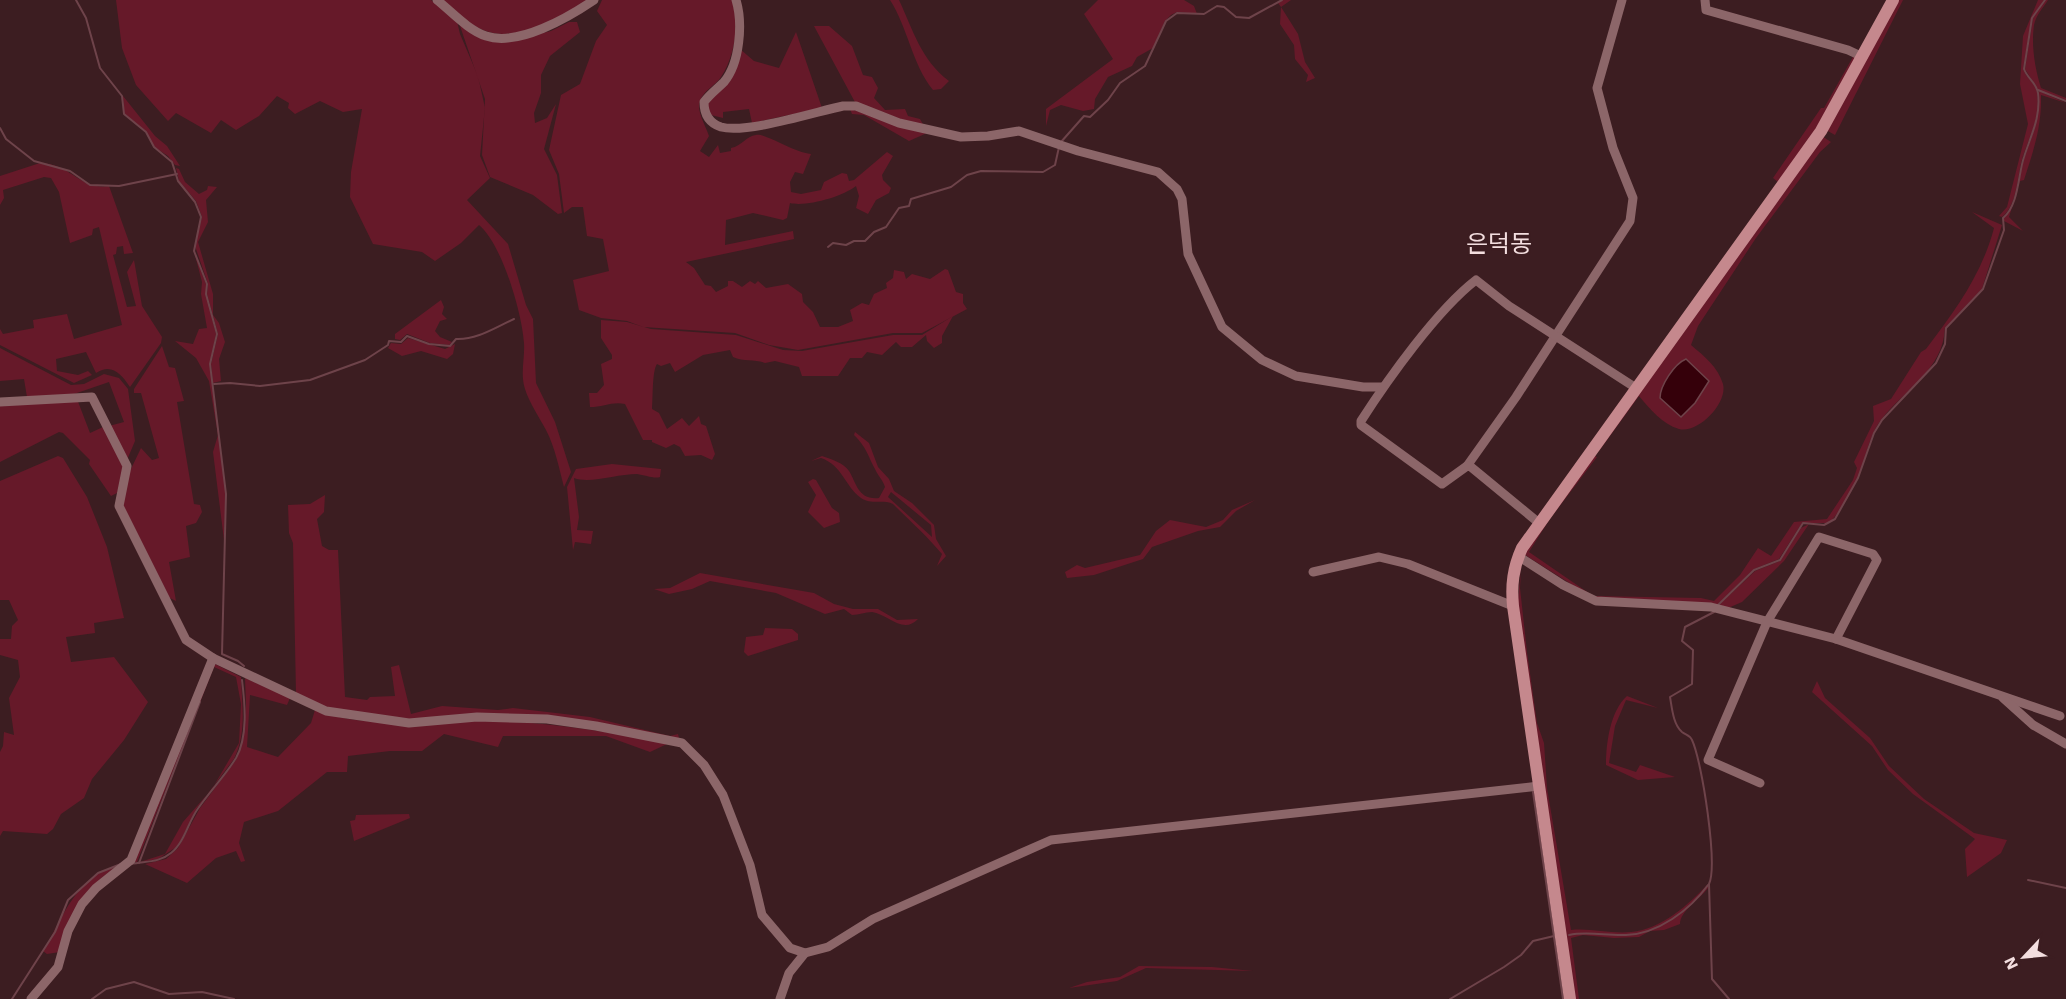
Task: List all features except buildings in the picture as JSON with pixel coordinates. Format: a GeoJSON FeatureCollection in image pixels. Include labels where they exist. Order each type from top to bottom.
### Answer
{"type":"FeatureCollection","features":[{"type":"Feature","properties":{"kind":"main road"},"geometry":{"type":"LineString","coordinates":[[1570,999],[1513,606],[1511,583],[1518,556],[1539,523],[1821,131],[1893,0]]}},
{"type":"Feature","properties":{"kind":"street"},"geometry":{"type":"LineString","coordinates":[[437,0],[465,23],[491,37],[552,27],[594,0]]}},
{"type":"Feature","properties":{"kind":"street"},"geometry":{"type":"LineString","coordinates":[[736,0],[739,30],[736,54],[726,80],[704,102],[704,111],[713,123],[722,128],[747,126],[843,106],[856,106],[886,119],[923,130],[971,137],[1019,131],[1078,151],[1145,167],[1167,178],[1177,189],[1184,211],[1185,238],[1191,263],[1222,327],[1236,340],[1262,360],[1296,376],[1372,389],[1383,387]]}},
{"type":"Feature","properties":{"kind":"street"},"geometry":{"type":"LineString","coordinates":[[1622,0],[1597,88],[1613,148],[1633,198],[1633,207],[1624,233],[1555,334],[1516,397],[1467,466],[1442,484],[1361,424],[1383,387],[1436,322],[1476,280],[1509,306],[1555,334],[1636,388]]}},
{"type":"Feature","properties":{"kind":"street"},"geometry":{"type":"LineString","coordinates":[[1705,0],[1706,10],[1718,16],[1767,26],[1863,57]]}},
{"type":"Feature","properties":{"kind":"street"},"geometry":{"type":"LineString","coordinates":[[0,402],[92,397],[128,466],[119,506],[186,640],[213,658],[326,711],[344,715],[409,723],[477,717],[547,719],[682,743],[700,760],[723,795],[750,865],[762,915],[790,948],[806,952],[828,947],[873,919],[1051,840],[1539,786]]}},
{"type":"Feature","properties":{"kind":"street"},"geometry":{"type":"LineString","coordinates":[[1467,466],[1539,523]]}},
{"type":"Feature","properties":{"kind":"street"},"geometry":{"type":"LineString","coordinates":[[1760,783],[1708,760],[1767,622],[1819,537],[1873,554],[1877,560],[1836,639]]}},
{"type":"Feature","properties":{"kind":"street"},"geometry":{"type":"LineString","coordinates":[[1518,556],[1563,585],[1596,601],[1711,607],[1836,639],[2060,716]]}},
{"type":"Feature","properties":{"kind":"street"},"geometry":{"type":"LineString","coordinates":[[1313,572],[1378,557],[1408,564],[1513,606]]}},
{"type":"Feature","properties":{"kind":"street"},"geometry":{"type":"LineString","coordinates":[[31,999],[58,967],[68,931],[82,903],[96,888],[131,860],[213,658]]}},
{"type":"Feature","properties":{"kind":"street"},"geometry":{"type":"LineString","coordinates":[[1998,694],[2033,725],[2066,744]]}},
{"type":"Feature","properties":{"kind":"street"},"geometry":{"type":"LineString","coordinates":[[780,999],[789,973],[806,952]]}},
{"type":"Feature","properties":{"kind":"shaded area"},"geometry":{"type":"Polygon","coordinates":[[[116,0],[431,0],[457,21],[460,34],[478,76],[485,108],[480,156],[490,178],[467,200],[508,244],[526,305],[533,319],[536,383],[555,422],[571,472],[564,487],[552,443],[525,389],[522,330],[515,297],[495,247],[479,225],[461,243],[435,261],[422,252],[373,244],[350,197],[351,172],[362,109],[343,112],[320,101],[295,114],[288,108],[289,103],[277,96],[259,116],[236,130],[221,120],[211,133],[176,113],[168,121],[136,85],[122,48],[116,0]]]}},
{"type":"Feature","properties":{"kind":"shaded area"},"geometry":{"type":"Polygon","coordinates":[[[442,0],[587,0],[552,21],[510,34],[496,33],[477,27],[442,0]]]}},
{"type":"Feature","properties":{"kind":"shaded area"},"geometry":{"type":"Polygon","coordinates":[[[602,0],[732,0],[736,29],[730,59],[721,77],[704,94],[699,105],[700,114],[709,136],[700,151],[709,157],[718,145],[720,153],[731,151],[731,148],[756,135],[811,154],[803,174],[795,172],[790,182],[791,192],[801,194],[821,190],[824,182],[842,173],[847,174],[849,181],[854,180],[887,152],[893,156],[882,175],[883,180],[891,188],[889,193],[876,200],[868,214],[856,208],[859,196],[856,186],[824,200],[805,204],[790,203],[787,218],[783,220],[753,213],[726,220],[725,245],[793,231],[794,239],[686,262],[694,268],[705,285],[711,286],[716,292],[728,286],[728,281],[733,281],[742,287],[750,281],[755,284],[758,281],[766,288],[788,284],[802,294],[803,302],[813,312],[820,327],[838,327],[853,321],[850,310],[862,303],[869,305],[874,294],[887,288],[886,283],[893,278],[894,270],[904,272],[906,279],[912,274],[930,279],[945,269],[948,270],[956,292],[963,294],[963,303],[967,309],[922,333],[893,333],[798,350],[769,345],[735,333],[643,327],[627,321],[601,318],[579,310],[573,280],[609,271],[603,239],[587,236],[583,207],[572,207],[564,213],[559,174],[549,150],[561,95],[580,84],[596,41],[607,25],[597,11],[602,0]]]}},
{"type":"Feature","properties":{"kind":"shaded area"},"geometry":{"type":"Polygon","coordinates":[[[890,0],[899,0],[931,64],[949,81],[941,89],[933,90],[926,80],[890,0]]]}},
{"type":"Feature","properties":{"kind":"shaded area"},"geometry":{"type":"Polygon","coordinates":[[[1098,0],[1184,0],[1194,6],[1197,14],[1177,12],[1171,15],[1165,21],[1153,48],[1137,57],[1132,66],[1108,77],[1095,99],[1094,109],[1083,111],[1061,105],[1050,110],[1046,126],[1046,109],[1113,59],[1084,14],[1098,0]]]}},
{"type":"Feature","properties":{"kind":"shaded area"},"geometry":{"type":"Polygon","coordinates":[[[1291,0],[1281,7],[1278,3],[1291,0]]]}},
{"type":"Feature","properties":{"kind":"shaded area"},"geometry":{"type":"Polygon","coordinates":[[[1896,0],[1903,0],[1835,135],[1826,130],[1896,0]]]}},
{"type":"Feature","properties":{"kind":"shaded area"},"geometry":{"type":"Polygon","coordinates":[[[2038,0],[2044,0],[2032,17],[2023,69],[2037,92],[2036,118],[2023,156],[2014,197],[2002,217],[1999,216],[2007,207],[2028,124],[2020,84],[2023,36],[2038,0]]]}},
{"type":"Feature","properties":{"kind":"shaded area"},"geometry":{"type":"Polygon","coordinates":[[[2048,0],[2034,25],[2035,65],[2041,88],[2066,98],[2066,100],[2038,90],[2025,69],[2033,18],[2048,0]]]}},
{"type":"Feature","properties":{"kind":"shaded area"},"geometry":{"type":"Polygon","coordinates":[[[1281,7],[1298,34],[1305,62],[1315,78],[1306,82],[1308,75],[1295,59],[1294,45],[1280,24],[1281,7]]]}},
{"type":"Feature","properties":{"kind":"shaded area"},"geometry":{"type":"Polygon","coordinates":[[[569,22],[577,22],[580,32],[550,56],[541,75],[541,93],[534,113],[535,123],[547,118],[556,104],[544,149],[557,175],[562,213],[558,214],[533,195],[490,177],[482,155],[485,99],[459,23],[479,37],[522,38],[551,31],[569,22]]]}},
{"type":"Feature","properties":{"kind":"shaded area"},"geometry":{"type":"Polygon","coordinates":[[[814,26],[829,26],[852,46],[863,75],[872,77],[878,88],[874,98],[885,110],[905,109],[908,116],[920,119],[925,128],[856,104],[814,26]]]}},
{"type":"Feature","properties":{"kind":"shaded area"},"geometry":{"type":"Polygon","coordinates":[[[796,32],[822,108],[752,123],[749,109],[723,112],[723,118],[711,115],[706,106],[740,49],[754,61],[779,68],[796,32]]]}},
{"type":"Feature","properties":{"kind":"shaded area"},"geometry":{"type":"Polygon","coordinates":[[[1854,55],[1856,57],[1828,111],[1779,183],[1773,178],[1821,108],[1824,108],[1854,55]]]}},
{"type":"Feature","properties":{"kind":"shaded area"},"geometry":{"type":"Polygon","coordinates":[[[2039,91],[2066,103],[2041,95],[2036,139],[2024,180],[2020,181],[2018,187],[2037,117],[2039,91]]]}},
{"type":"Feature","properties":{"kind":"shaded area"},"geometry":{"type":"Polygon","coordinates":[[[123,96],[155,136],[167,146],[180,166],[175,165],[168,156],[154,147],[146,132],[124,114],[123,96]]]}},
{"type":"Feature","properties":{"kind":"shaded area"},"geometry":{"type":"Polygon","coordinates":[[[850,109],[927,133],[909,141],[864,115],[852,114],[850,109]]]}},
{"type":"Feature","properties":{"kind":"shaded area"},"geometry":{"type":"Polygon","coordinates":[[[1822,136],[1831,142],[1820,152],[1756,238],[1698,326],[1691,345],[1714,367],[1723,384],[1721,400],[1716,408],[1710,416],[1695,427],[1679,429],[1662,420],[1639,396],[1599,451],[1597,449],[1822,136]]]}},
{"type":"Feature","properties":{"kind":"shaded area"},"geometry":{"type":"Polygon","coordinates":[[[40,163],[51,164],[90,184],[109,186],[133,253],[124,254],[123,246],[117,247],[116,254],[113,255],[127,307],[136,306],[127,272],[134,260],[142,306],[162,337],[161,343],[130,387],[116,371],[107,369],[96,373],[86,352],[56,359],[57,371],[78,375],[88,371],[92,375],[74,383],[0,345],[0,329],[3,334],[34,328],[33,320],[67,314],[74,339],[122,325],[99,227],[93,229],[92,235],[70,243],[59,192],[51,178],[44,177],[3,190],[4,198],[0,205],[0,176],[40,163]]]}},
{"type":"Feature","properties":{"kind":"shaded area"},"geometry":{"type":"Polygon","coordinates":[[[176,168],[179,169],[185,182],[199,194],[207,190],[208,186],[217,187],[206,200],[208,222],[198,242],[213,294],[213,315],[219,323],[225,342],[219,359],[221,381],[213,383],[211,364],[218,334],[207,294],[208,284],[195,246],[202,217],[196,201],[179,181],[176,168]]]}},
{"type":"Feature","properties":{"kind":"shaded area"},"geometry":{"type":"Polygon","coordinates":[[[2012,206],[2009,217],[2023,231],[2004,221],[2003,218],[2012,206]]]}},
{"type":"Feature","properties":{"kind":"shaded area"},"geometry":{"type":"Polygon","coordinates":[[[1972,212],[2002,225],[1982,289],[1945,328],[1938,356],[1930,367],[1881,420],[1872,436],[1852,489],[1840,511],[1829,523],[1802,523],[1779,559],[1754,569],[1717,605],[1593,598],[1522,553],[1592,455],[1597,457],[1549,520],[1529,552],[1593,596],[1701,598],[1714,601],[1740,575],[1758,548],[1771,556],[1794,522],[1827,519],[1853,480],[1857,468],[1854,462],[1874,421],[1873,406],[1891,399],[1921,352],[1926,349],[1957,306],[1975,276],[1994,228],[1972,212]]]}},
{"type":"Feature","properties":{"kind":"shaded area"},"geometry":{"type":"Polygon","coordinates":[[[195,255],[206,284],[206,294],[216,334],[210,364],[226,494],[224,540],[213,452],[218,435],[209,381],[196,358],[175,341],[193,344],[199,329],[207,328],[201,294],[202,282],[195,255]]]}},
{"type":"Feature","properties":{"kind":"shaded area"},"geometry":{"type":"Polygon","coordinates":[[[441,300],[444,307],[442,314],[447,319],[440,321],[435,331],[440,337],[452,342],[449,345],[430,343],[407,334],[400,340],[395,339],[395,334],[441,300]]]}},
{"type":"Feature","properties":{"kind":"shaded area"},"geometry":{"type":"Polygon","coordinates":[[[953,316],[942,336],[942,343],[934,348],[927,341],[926,335],[912,347],[901,347],[896,342],[882,355],[867,352],[862,358],[850,358],[838,376],[802,376],[799,367],[775,361],[765,363],[737,359],[733,357],[730,350],[703,355],[675,372],[670,363],[661,366],[657,364],[653,378],[652,409],[659,413],[667,429],[682,418],[689,426],[699,416],[701,424],[706,426],[715,454],[712,460],[701,455],[685,456],[680,447],[674,444],[666,448],[652,440],[643,440],[625,404],[590,407],[589,393],[597,393],[604,385],[601,364],[612,359],[612,355],[601,338],[601,320],[627,322],[651,329],[736,335],[783,350],[802,351],[893,335],[922,335],[953,316]]]}},
{"type":"Feature","properties":{"kind":"shaded area"},"geometry":{"type":"Polygon","coordinates":[[[408,338],[445,349],[455,344],[453,354],[447,359],[421,351],[402,356],[388,348],[391,343],[401,344],[408,338]]]}},
{"type":"Feature","properties":{"kind":"shaded area"},"geometry":{"type":"Polygon","coordinates":[[[162,346],[169,367],[175,368],[184,401],[177,402],[194,504],[200,505],[202,512],[196,523],[186,526],[190,557],[169,562],[176,601],[168,597],[122,505],[130,471],[141,448],[152,460],[159,458],[141,393],[134,393],[134,389],[162,346]]]}},
{"type":"Feature","properties":{"kind":"shaded area"},"geometry":{"type":"Polygon","coordinates":[[[0,348],[71,385],[84,384],[104,374],[119,378],[128,389],[135,441],[127,460],[109,426],[124,422],[109,382],[74,394],[27,397],[24,379],[0,381],[0,348]]]}},
{"type":"Feature","properties":{"kind":"shaded area"},"geometry":{"type":"Polygon","coordinates":[[[1686,359],[1709,381],[1695,403],[1681,417],[1660,398],[1662,388],[1669,376],[1686,359]]]}},
{"type":"Feature","properties":{"kind":"shaded area"},"geometry":{"type":"Polygon","coordinates":[[[77,399],[90,433],[103,427],[126,467],[117,493],[111,496],[89,464],[90,460],[63,433],[59,432],[0,462],[0,405],[77,399]]]}},
{"type":"Feature","properties":{"kind":"shaded area"},"geometry":{"type":"Polygon","coordinates":[[[855,432],[869,443],[878,467],[889,479],[894,491],[912,503],[934,525],[936,539],[946,556],[937,566],[942,554],[893,504],[861,498],[828,461],[821,458],[811,461],[822,456],[841,464],[847,468],[862,494],[879,498],[885,487],[864,448],[854,435],[855,432]],[[891,492],[888,497],[932,537],[931,525],[891,492]]]}},
{"type":"Feature","properties":{"kind":"shaded area"},"geometry":{"type":"Polygon","coordinates":[[[58,456],[63,458],[87,497],[107,547],[124,618],[94,623],[95,633],[66,637],[71,662],[114,657],[148,702],[124,740],[92,779],[84,798],[61,814],[53,829],[47,834],[3,831],[0,836],[0,752],[4,732],[14,735],[9,698],[20,677],[18,660],[0,655],[0,639],[11,639],[12,626],[18,620],[9,600],[0,600],[0,481],[58,456]]]}},
{"type":"Feature","properties":{"kind":"shaded area"},"geometry":{"type":"Polygon","coordinates":[[[612,464],[661,469],[660,477],[629,474],[588,480],[574,478],[579,517],[577,530],[593,531],[591,544],[575,542],[573,550],[567,487],[576,469],[612,464]]]}},
{"type":"Feature","properties":{"kind":"shaded area"},"geometry":{"type":"Polygon","coordinates":[[[816,480],[832,508],[839,513],[840,522],[824,528],[808,512],[816,495],[808,482],[816,480]]]}},
{"type":"Feature","properties":{"kind":"shaded area"},"geometry":{"type":"Polygon","coordinates":[[[325,495],[324,512],[317,519],[322,546],[329,550],[338,550],[345,697],[367,700],[370,697],[395,696],[391,667],[399,665],[411,714],[442,706],[498,710],[513,708],[590,717],[670,736],[678,734],[679,738],[676,740],[479,713],[407,720],[328,709],[296,694],[293,543],[289,533],[288,505],[310,504],[325,495]]]}},
{"type":"Feature","properties":{"kind":"shaded area"},"geometry":{"type":"Polygon","coordinates":[[[1255,500],[1236,511],[1220,527],[1198,531],[1152,547],[1143,559],[1094,575],[1067,578],[1065,572],[1077,565],[1085,568],[1140,555],[1156,531],[1170,520],[1206,527],[1223,520],[1232,510],[1255,500]]]}},
{"type":"Feature","properties":{"kind":"shaded area"},"geometry":{"type":"Polygon","coordinates":[[[1809,524],[1784,561],[1742,602],[1728,608],[1719,605],[1755,571],[1780,561],[1801,528],[1809,524]]]}},
{"type":"Feature","properties":{"kind":"shaded area"},"geometry":{"type":"Polygon","coordinates":[[[1521,570],[1520,588],[1527,652],[1537,723],[1544,743],[1547,788],[1571,930],[1631,932],[1642,930],[1674,915],[1708,884],[1708,888],[1683,914],[1680,924],[1664,930],[1650,931],[1639,937],[1614,938],[1583,935],[1571,938],[1579,999],[1574,999],[1517,609],[1521,570]]]}},
{"type":"Feature","properties":{"kind":"shaded area"},"geometry":{"type":"Polygon","coordinates":[[[700,573],[814,593],[834,604],[853,609],[878,609],[897,620],[918,619],[907,625],[872,612],[852,615],[844,609],[825,614],[776,593],[710,581],[692,589],[669,594],[654,589],[670,588],[700,573]]]}},
{"type":"Feature","properties":{"kind":"shaded area"},"geometry":{"type":"Polygon","coordinates":[[[765,628],[792,629],[798,634],[798,640],[748,656],[744,652],[746,637],[763,635],[765,628]]]}},
{"type":"Feature","properties":{"kind":"shaded area"},"geometry":{"type":"Polygon","coordinates":[[[215,664],[241,677],[243,719],[241,739],[234,759],[214,785],[239,743],[241,704],[236,677],[214,667],[137,862],[130,862],[215,664]]]}},
{"type":"Feature","properties":{"kind":"shaded area"},"geometry":{"type":"Polygon","coordinates":[[[245,678],[290,698],[287,705],[250,695],[247,747],[278,757],[311,723],[315,710],[354,720],[374,722],[475,720],[525,722],[595,730],[667,744],[650,752],[606,736],[503,736],[498,747],[444,734],[422,751],[390,751],[348,756],[347,772],[327,772],[278,811],[244,822],[239,843],[245,861],[241,862],[236,851],[216,858],[187,883],[145,864],[166,859],[178,848],[200,808],[236,760],[243,737],[246,705],[245,678]]]}},
{"type":"Feature","properties":{"kind":"shaded area"},"geometry":{"type":"Polygon","coordinates":[[[1817,681],[1825,698],[1870,738],[1889,766],[1924,799],[1974,833],[2007,840],[2001,853],[1967,877],[1965,849],[1975,839],[1913,794],[1888,770],[1872,746],[1812,692],[1817,681]]]}},
{"type":"Feature","properties":{"kind":"shaded area"},"geometry":{"type":"Polygon","coordinates":[[[1627,696],[1658,708],[1626,700],[1615,726],[1609,763],[1636,772],[1640,765],[1675,777],[1638,780],[1606,765],[1608,738],[1613,719],[1621,702],[1627,696]]]}},
{"type":"Feature","properties":{"kind":"shaded area"},"geometry":{"type":"Polygon","coordinates":[[[207,794],[197,808],[178,846],[158,859],[140,862],[165,854],[183,822],[207,794]]]}},
{"type":"Feature","properties":{"kind":"shaded area"},"geometry":{"type":"Polygon","coordinates":[[[409,814],[410,818],[354,841],[350,821],[355,820],[356,815],[409,814]]]}},
{"type":"Feature","properties":{"kind":"shaded area"},"geometry":{"type":"Polygon","coordinates":[[[118,865],[99,880],[60,952],[47,954],[43,951],[64,912],[80,889],[103,871],[118,865]]]}},
{"type":"Feature","properties":{"kind":"shaded area"},"geometry":{"type":"Polygon","coordinates":[[[1139,966],[1212,967],[1253,971],[1146,968],[1117,981],[1069,988],[1087,982],[1120,977],[1139,966]]]}},
{"type":"Feature","properties":{"kind":"waterway"},"geometry":{"type":"LineString","coordinates":[[76,0],[86,18],[100,68],[122,96],[124,114],[146,132],[154,147],[172,162],[178,181],[195,202],[201,217],[194,251],[207,284],[206,294],[217,334],[210,364],[226,494],[222,654],[244,666]]}},
{"type":"Feature","properties":{"kind":"waterway"},"geometry":{"type":"LineString","coordinates":[[1061,142],[1084,116],[1090,117],[1108,100],[1120,83],[1145,66],[1166,21],[1177,13],[1204,14],[1217,6],[1224,7],[1236,17],[1249,18],[1282,0]]}},
{"type":"Feature","properties":{"kind":"waterway"},"geometry":{"type":"LineString","coordinates":[[1718,605],[1754,570],[1780,560],[1803,523],[1824,525],[1835,519],[1858,478],[1874,433],[1882,420],[1936,363],[1945,344],[1946,328],[1983,289],[2004,230],[2003,218],[2015,197],[2022,164],[2037,118],[2038,93],[2024,69],[2032,18],[2045,0]]}},
{"type":"Feature","properties":{"kind":"waterway"},"geometry":{"type":"LineString","coordinates":[[2038,90],[2066,101]]}},
{"type":"Feature","properties":{"kind":"waterway"},"geometry":{"type":"LineString","coordinates":[[0,128],[6,139],[34,161],[70,171],[90,185],[119,186],[177,174]]}},
{"type":"Feature","properties":{"kind":"waterway"},"geometry":{"type":"LineString","coordinates":[[828,247],[833,243],[846,245],[854,241],[865,241],[874,232],[886,227],[899,208],[909,206],[911,199],[951,187],[967,175],[981,171],[1043,172],[1055,165],[1059,147]]}},
{"type":"Feature","properties":{"kind":"waterway"},"geometry":{"type":"LineString","coordinates":[[214,384],[260,386],[310,380],[365,360],[388,345],[389,341],[401,342],[407,336],[429,344],[450,346],[456,339],[479,335],[514,319]]}},
{"type":"Feature","properties":{"kind":"waterway"},"geometry":{"type":"LineString","coordinates":[[1714,612],[1685,627],[1682,641],[1693,650],[1692,684],[1670,697],[1673,716],[1682,732],[1691,738],[1700,769],[1708,813],[1712,856],[1709,884],[1712,979],[1729,999]]}},
{"type":"Feature","properties":{"kind":"waterway"},"geometry":{"type":"LineString","coordinates":[[131,864],[162,859],[175,849],[197,810],[236,758],[244,730],[242,680]]}},
{"type":"Feature","properties":{"kind":"waterway"},"geometry":{"type":"LineString","coordinates":[[139,863],[200,702]]}},
{"type":"Feature","properties":{"kind":"waterway"},"geometry":{"type":"LineString","coordinates":[[1533,792],[1563,999]]}},
{"type":"Feature","properties":{"kind":"waterway"},"geometry":{"type":"LineString","coordinates":[[12,999],[55,932],[68,900],[98,873],[121,864]]}},
{"type":"Feature","properties":{"kind":"waterway"},"geometry":{"type":"LineString","coordinates":[[2028,880],[2066,888]]}},
{"type":"Feature","properties":{"kind":"waterway"},"geometry":{"type":"LineString","coordinates":[[1569,935],[1583,933],[1626,935],[1650,930],[1683,912],[1708,885]]}},
{"type":"Feature","properties":{"kind":"waterway"},"geometry":{"type":"LineString","coordinates":[[1450,999],[1504,967],[1521,955],[1533,941],[1554,936]]}},
{"type":"Feature","properties":{"kind":"waterway"},"geometry":{"type":"LineString","coordinates":[[92,999],[106,989],[134,982],[169,994],[202,992],[234,999]]}},
{"type":"Feature","properties":{"kind":"district","name":"은덕동"},"geometry":{"type":"Point","coordinates":[1499,244]}}]}
